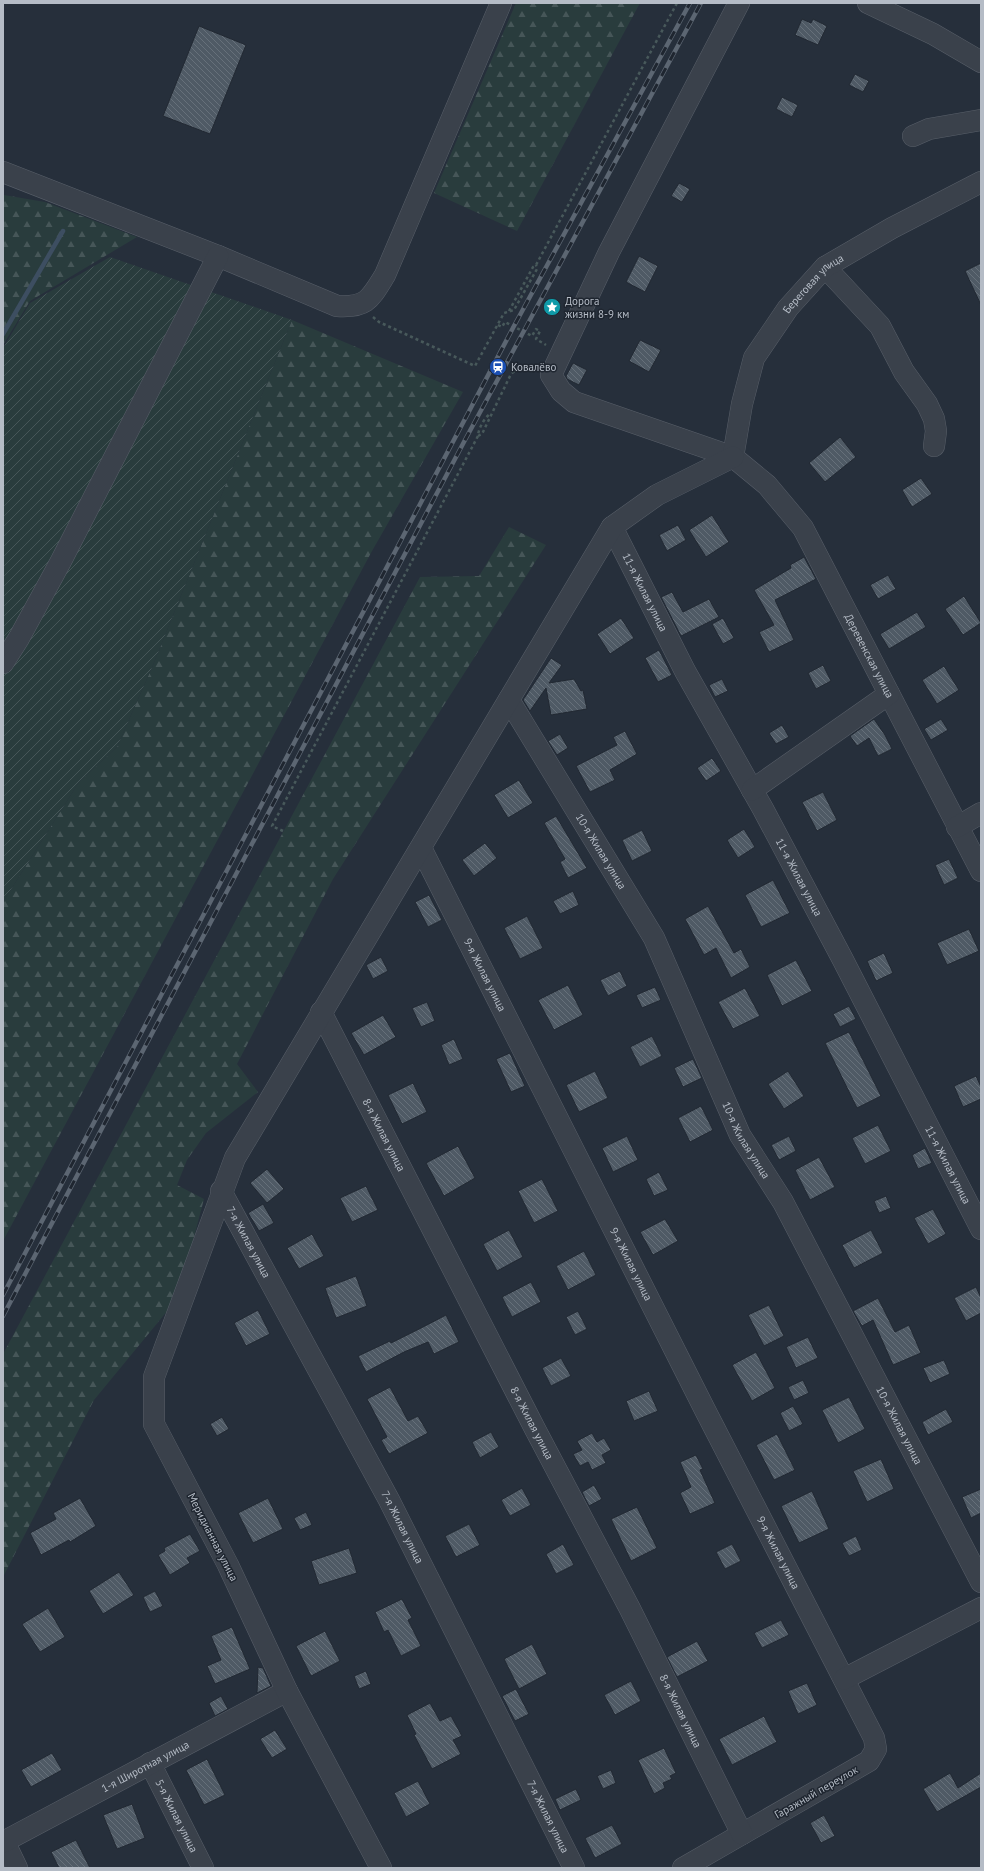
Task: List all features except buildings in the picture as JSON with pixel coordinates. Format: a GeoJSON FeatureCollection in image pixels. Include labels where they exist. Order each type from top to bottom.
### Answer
{"type":"FeatureCollection","features":[{"type":"Feature","properties":{"kind":"street"},"geometry":{"type":"LineString","coordinates":[[3,172],[218,256],[337,306],[352,307],[366,302],[385,275],[501,3]]}},
{"type":"Feature","properties":{"kind":"street"},"geometry":{"type":"LineString","coordinates":[[733,457],[574,402],[561,391],[551,375],[609,252],[739,3]]}},
{"type":"Feature","properties":{"kind":"street"},"geometry":{"type":"LineString","coordinates":[[868,3],[933,34],[981,62]]}},
{"type":"Feature","properties":{"kind":"street"},"geometry":{"type":"LineString","coordinates":[[913,136],[929,129],[981,120]]}},
{"type":"Feature","properties":{"kind":"street","name":"Береговая улица"},"geometry":{"type":"LineString","coordinates":[[733,457],[742,404],[754,358],[788,308],[825,267],[892,228],[981,182]]}},
{"type":"Feature","properties":{"kind":"street"},"geometry":{"type":"LineString","coordinates":[[3,663],[19,638],[62,561],[218,256]]}},
{"type":"Feature","properties":{"kind":"street"},"geometry":{"type":"LineString","coordinates":[[825,267],[880,326],[904,372],[927,404],[934,418],[936,431],[934,446]]}},
{"type":"Feature","properties":{"kind":"street"},"geometry":{"type":"LineString","coordinates":[[612,528],[657,495],[733,457]]}},
{"type":"Feature","properties":{"kind":"street","name":"Деревенская улица"},"geometry":{"type":"LineString","coordinates":[[733,457],[767,486],[803,528],[981,871]]}},
{"type":"Feature","properties":{"kind":"street","name":"Меридианная улица"},"geometry":{"type":"LineString","coordinates":[[381,1868],[288,1691],[228,1564],[154,1424],[154,1377],[235,1158],[612,528]]}},
{"type":"Feature","properties":{"kind":"street","name":"11-я Жилая улица"},"geometry":{"type":"LineString","coordinates":[[612,528],[685,671],[752,790],[843,960],[981,1230]]}},
{"type":"Feature","properties":{"kind":"street"},"geometry":{"type":"LineString","coordinates":[[752,790],[888,694]]}},
{"type":"Feature","properties":{"kind":"street","name":"10-я Жилая улица"},"geometry":{"type":"LineString","coordinates":[[509,700],[654,938],[740,1135],[783,1202],[981,1582]]}},
{"type":"Feature","properties":{"kind":"street"},"geometry":{"type":"LineString","coordinates":[[958,826],[981,813]]}},
{"type":"Feature","properties":{"kind":"street","name":"9-я Жилая улица"},"geometry":{"type":"LineString","coordinates":[[421,848],[708,1417],[844,1679]]}},
{"type":"Feature","properties":{"kind":"street","name":"8-я Жилая улица"},"geometry":{"type":"LineString","coordinates":[[321,1012],[535,1430],[630,1609],[742,1834]]}},
{"type":"Feature","properties":{"kind":"street","name":"7-я Жилая улица"},"geometry":{"type":"LineString","coordinates":[[222,1192],[389,1500],[574,1868]]}},
{"type":"Feature","properties":{"kind":"street"},"geometry":{"type":"LineString","coordinates":[[844,1679],[981,1608]]}},
{"type":"Feature","properties":{"kind":"street","name":"Гаражный переулок"},"geometry":{"type":"LineString","coordinates":[[683,1868],[869,1761],[876,1749],[874,1738],[844,1679]]}},
{"type":"Feature","properties":{"kind":"street","name":"1-я Широтная улица"},"geometry":{"type":"LineString","coordinates":[[3,1842],[288,1691]]}},
{"type":"Feature","properties":{"kind":"street","name":"5-я Жилая улица"},"geometry":{"type":"LineString","coordinates":[[150,1763],[203,1868]]}},
{"type":"Feature","properties":{"kind":"street"},"geometry":{"type":"LineString","coordinates":[[3,1842],[17,1868]]}},
{"type":"Feature","properties":{"kind":"path"},"geometry":{"type":"LineString","coordinates":[[366,302],[371,315],[379,322],[476,366],[504,313],[514,310],[517,305],[536,269],[536,265],[677,3]]}},
{"type":"Feature","properties":{"kind":"path"},"geometry":{"type":"LineString","coordinates":[[498,325],[502,327],[505,322],[532,336],[536,329],[540,331],[536,338],[539,340]]}},
{"type":"Feature","properties":{"kind":"path"},"geometry":{"type":"LineString","coordinates":[[283,831],[272,826],[478,436],[478,432],[487,416],[490,414],[511,374],[517,368],[524,366],[530,366],[533,368]]}},
{"type":"Feature","properties":{"kind":"green space"},"geometry":{"type":"Polygon","coordinates":[[[516,3],[640,3],[517,231],[434,193],[516,3]]]}},
{"type":"Feature","properties":{"kind":"green space"},"geometry":{"type":"Polygon","coordinates":[[[4,195],[45,202],[137,237],[30,301],[3,345],[3,197],[4,195]]]}},
{"type":"Feature","properties":{"kind":"green space"},"geometry":{"type":"Polygon","coordinates":[[[110,257],[292,320],[153,665],[117,747],[79,782],[3,902],[3,348],[30,303],[110,257]]]}},
{"type":"Feature","properties":{"kind":"green space"},"geometry":{"type":"Polygon","coordinates":[[[292,320],[463,392],[372,551],[3,1241],[3,902],[79,782],[117,747],[153,665],[292,320]]]}},
{"type":"Feature","properties":{"kind":"green space"},"geometry":{"type":"Polygon","coordinates":[[[509,527],[546,545],[333,879],[237,1064],[258,1092],[206,1133],[187,1160],[177,1185],[204,1199],[178,1298],[94,1400],[3,1577],[3,1354],[420,577],[479,576],[509,527]]]}},
{"type":"Feature","properties":{"kind":"waterway"},"geometry":{"type":"LineString","coordinates":[[3,334],[63,231]]}},
{"type":"Feature","properties":{"kind":"railway"},"geometry":{"type":"LineString","coordinates":[[3,1295],[514,326],[690,3]]}},
{"type":"Feature","properties":{"kind":"railway"},"geometry":{"type":"LineString","coordinates":[[3,1316],[465,440],[701,3]]}},
{"type":"Feature","properties":{"kind":"place","name":"Дорога жизни 8-9 км"},"geometry":{"type":"Point","coordinates":[552,307]}},
{"type":"Feature","properties":{"kind":"place","name":"Ковалёво"},"geometry":{"type":"Point","coordinates":[498,367]}}]}
